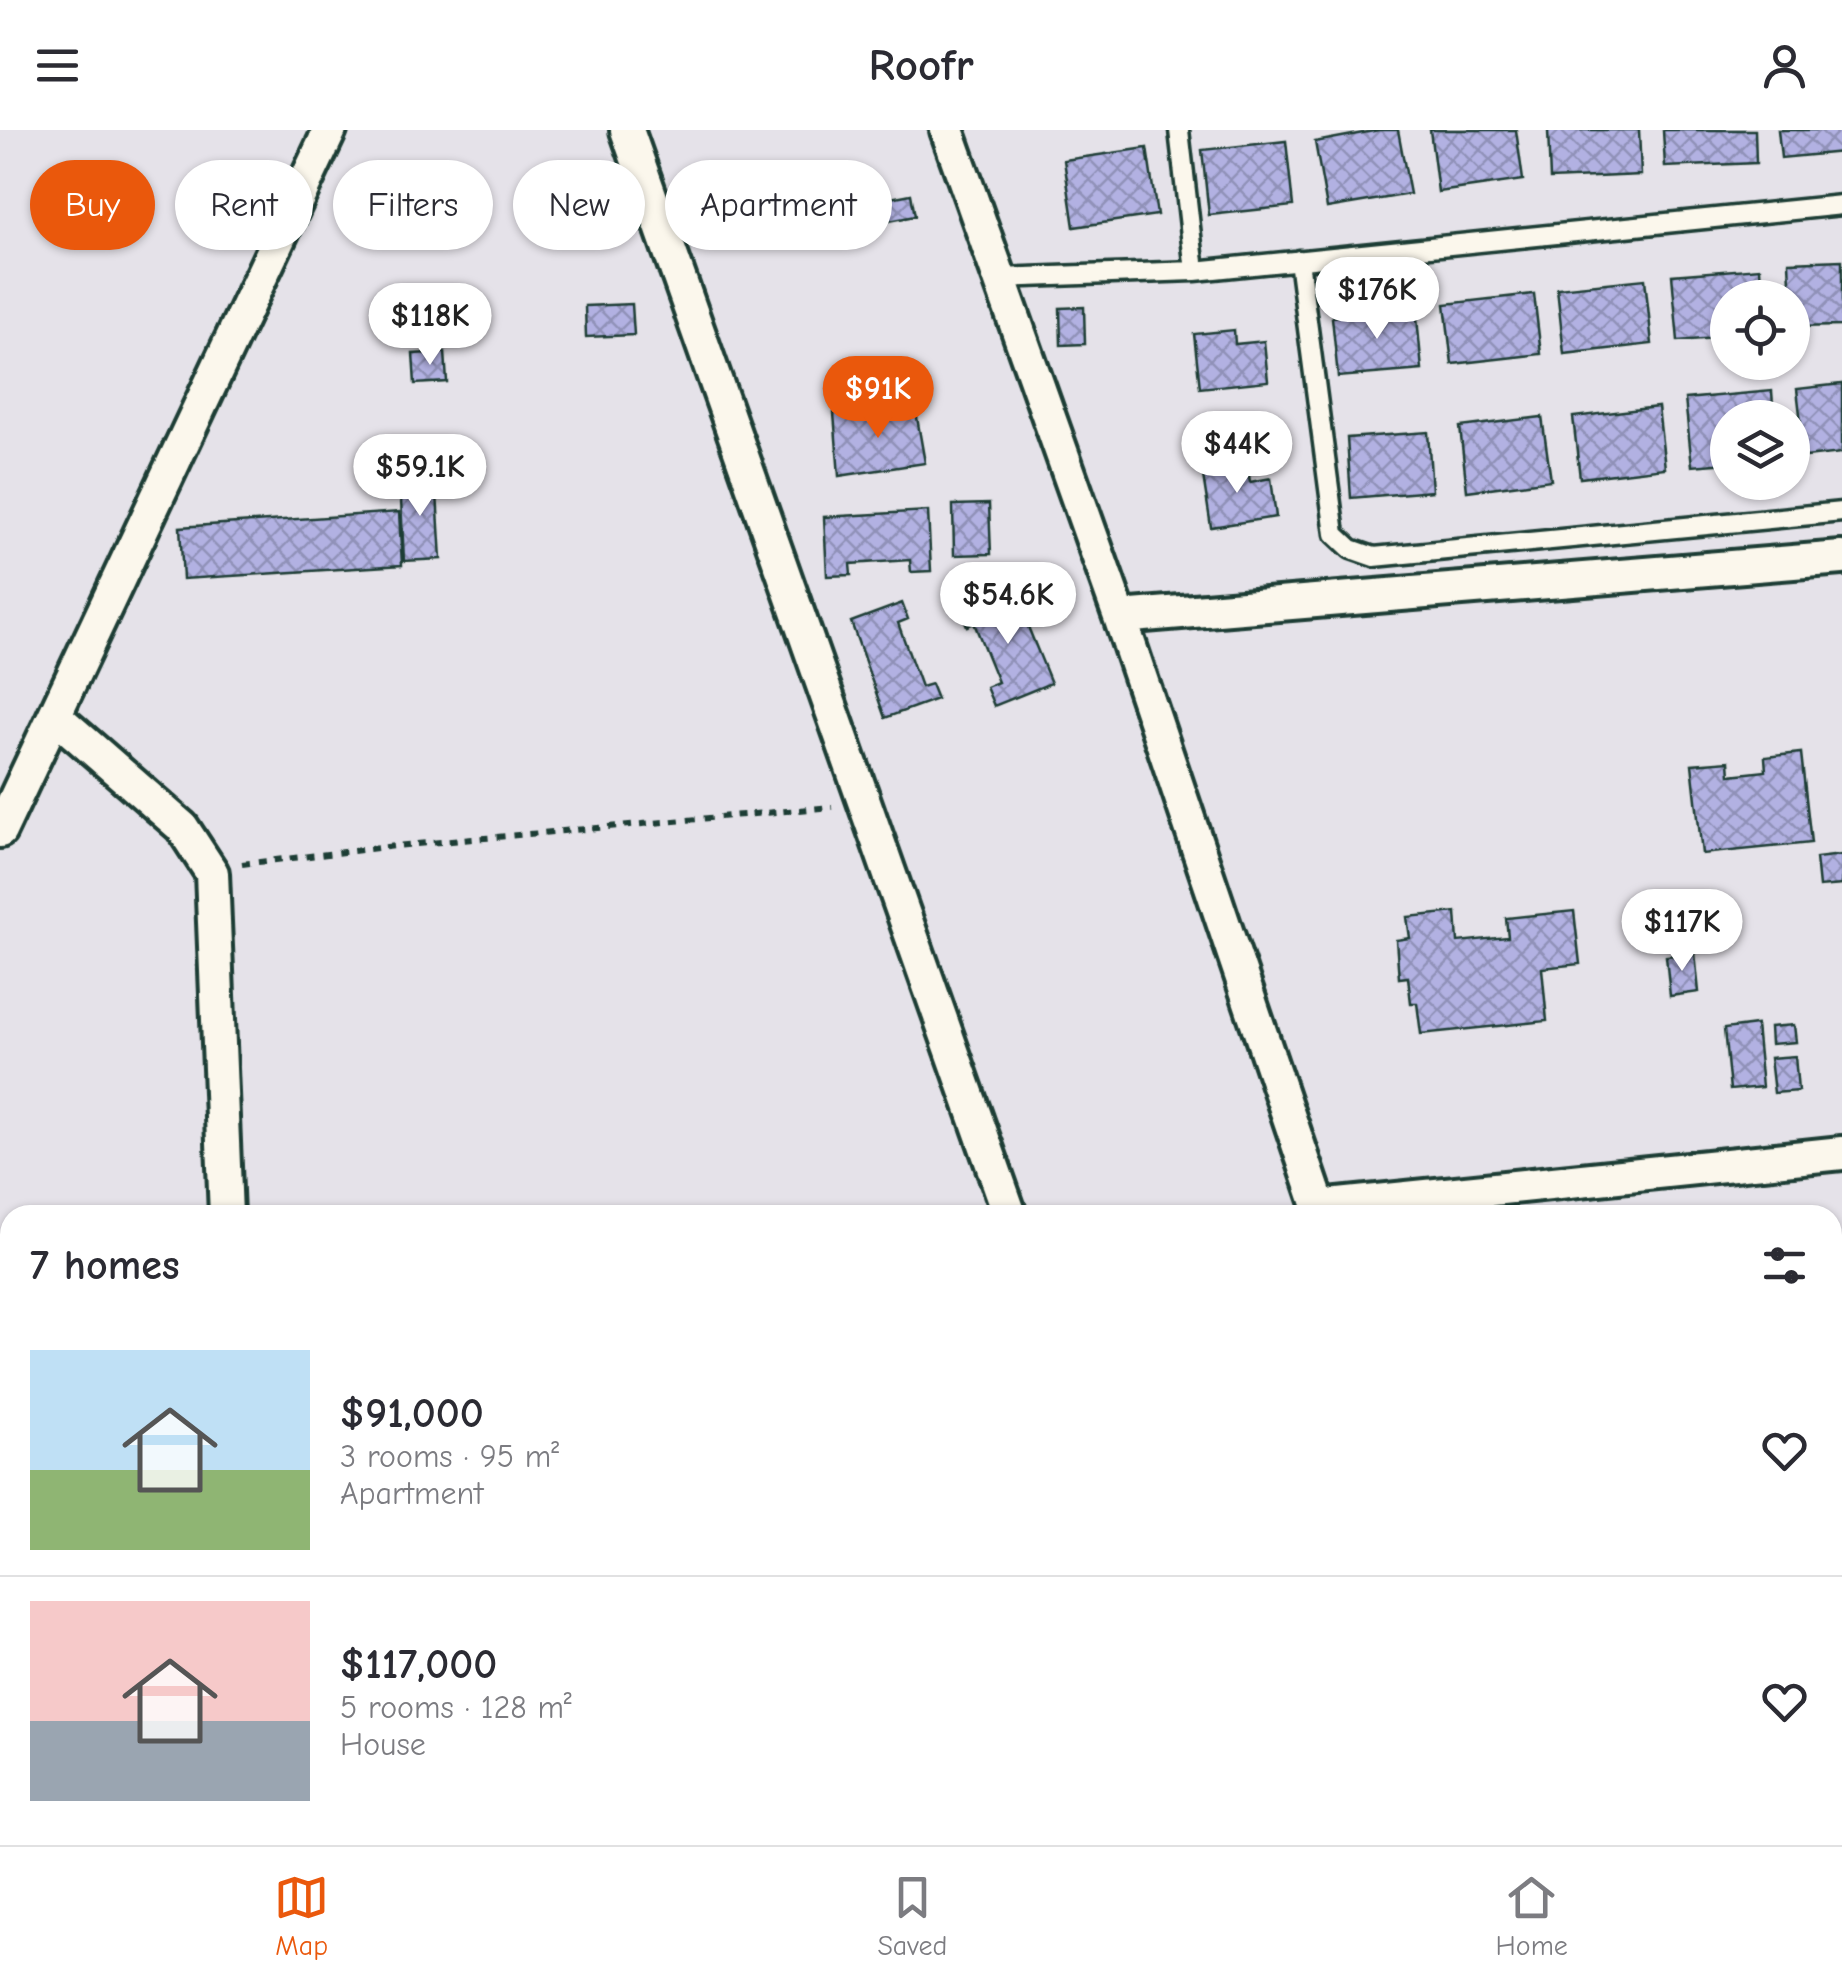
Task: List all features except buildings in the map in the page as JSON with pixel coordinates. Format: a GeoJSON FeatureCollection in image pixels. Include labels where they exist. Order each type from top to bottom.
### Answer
{"type":"FeatureCollection","features":[{"type":"Feature","properties":{"kind":"street"},"geometry":{"type":"LineString","coordinates":[[0,831],[330,130]]}},
{"type":"Feature","properties":{"kind":"street"},"geometry":{"type":"LineString","coordinates":[[627,130],[1006,1205]]}},
{"type":"Feature","properties":{"kind":"street"},"geometry":{"type":"LineString","coordinates":[[947,130],[1120,617],[1319,1205]]}},
{"type":"Feature","properties":{"kind":"street"},"geometry":{"type":"LineString","coordinates":[[1120,617],[1842,558]]}},
{"type":"Feature","properties":{"kind":"street"},"geometry":{"type":"LineString","coordinates":[[56,716],[182,827],[212,873],[226,1205]]}},
{"type":"Feature","properties":{"kind":"street"},"geometry":{"type":"LineString","coordinates":[[1375,1205],[1842,1153]]}},
{"type":"Feature","properties":{"kind":"lane"},"geometry":{"type":"LineString","coordinates":[[1181,130],[1195,271]]}},
{"type":"Feature","properties":{"kind":"lane"},"geometry":{"type":"LineString","coordinates":[[999,278],[1195,271],[1842,205]]}},
{"type":"Feature","properties":{"kind":"lane"},"geometry":{"type":"LineString","coordinates":[[1299,260],[1336,534],[1351,549],[1374,557],[1842,512]]}},
{"type":"Feature","properties":{"kind":"path"},"geometry":{"type":"LineString","coordinates":[[212,873],[242,864],[396,846],[863,805]]}}]}
